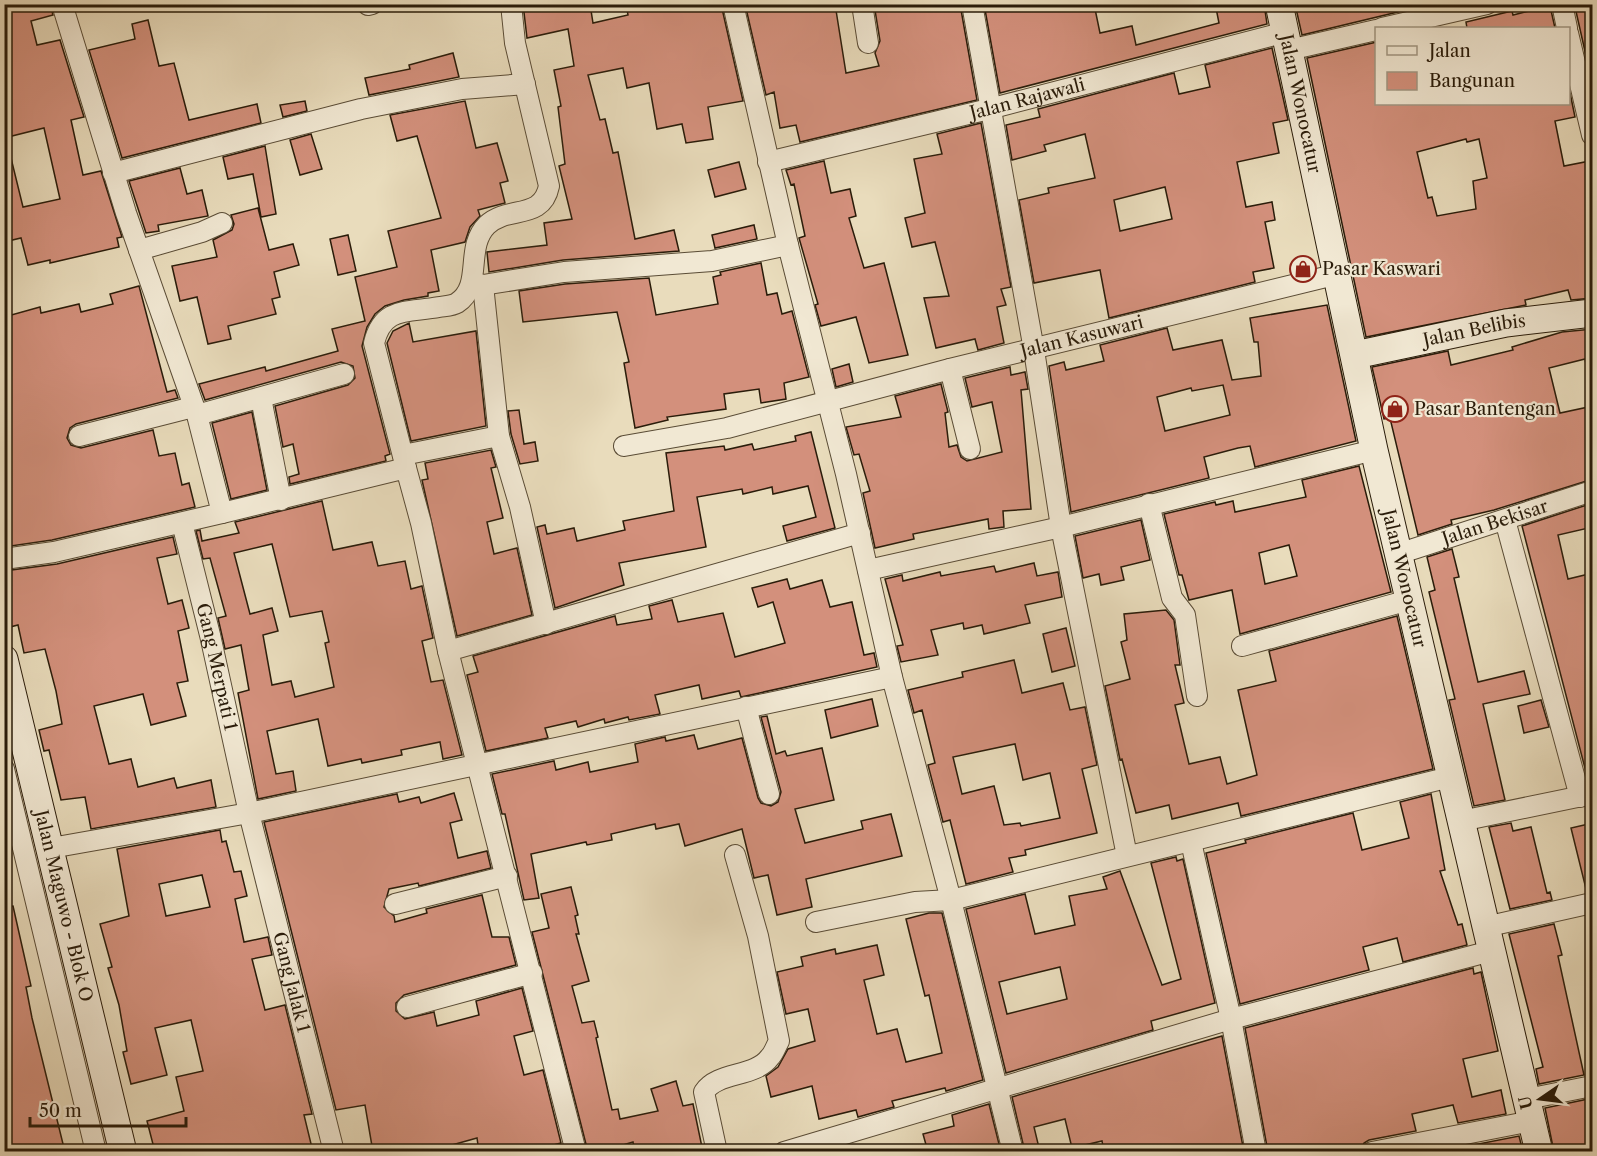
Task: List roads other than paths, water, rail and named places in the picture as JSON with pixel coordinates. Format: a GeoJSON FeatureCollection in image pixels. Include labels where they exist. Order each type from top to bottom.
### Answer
{"type":"FeatureCollection","features":[{"type":"Feature","properties":{"kind":"street"},"geometry":{"type":"LineString","coordinates":[[62,4],[113,172],[195,411],[222,513]]}},
{"type":"Feature","properties":{"kind":"street"},"geometry":{"type":"LineString","coordinates":[[511,4],[515,43],[549,186],[541,204],[502,216],[487,226],[473,256],[500,436],[520,507],[546,624]]}},
{"type":"Feature","properties":{"kind":"street"},"geometry":{"type":"LineString","coordinates":[[733,4],[768,162],[860,533],[892,677],[951,900],[1013,1152]]}},
{"type":"Feature","properties":{"kind":"street"},"geometry":{"type":"LineString","coordinates":[[862,4],[868,44]]}},
{"type":"Feature","properties":{"kind":"street"},"geometry":{"type":"LineString","coordinates":[[972,4],[1034,350],[1061,527],[1127,856]]}},
{"type":"Feature","properties":{"kind":"street","name":"Jalan Wonocatur"},"geometry":{"type":"LineString","coordinates":[[1279,4],[1374,450],[1539,1152]]}},
{"type":"Feature","properties":{"kind":"street"},"geometry":{"type":"LineString","coordinates":[[1386,27],[1487,4]]}},
{"type":"Feature","properties":{"kind":"street"},"geometry":{"type":"LineString","coordinates":[[1562,4],[1568,27]]}},
{"type":"Feature","properties":{"kind":"street","name":"Jalan Rajawali"},"geometry":{"type":"LineString","coordinates":[[768,162],[1287,41],[1375,30]]}},
{"type":"Feature","properties":{"kind":"street"},"geometry":{"type":"LineString","coordinates":[[1570,37],[1593,135]]}},
{"type":"Feature","properties":{"kind":"street"},"geometry":{"type":"LineString","coordinates":[[113,172],[361,109],[462,89],[525,84]]}},
{"type":"Feature","properties":{"kind":"street"},"geometry":{"type":"LineString","coordinates":[[139,250],[222,223]]}},
{"type":"Feature","properties":{"kind":"street"},"geometry":{"type":"LineString","coordinates":[[576,1152],[448,651],[421,524],[374,343],[377,328],[389,315],[455,305],[478,284],[564,272],[712,261],[788,245]]}},
{"type":"Feature","properties":{"kind":"street","name":"Jalan Kasuwari"},"geometry":{"type":"LineString","coordinates":[[624,446],[727,428],[828,404],[950,369],[1338,274]]}},
{"type":"Feature","properties":{"kind":"street","name":"Jalan Belibis"},"geometry":{"type":"LineString","coordinates":[[1355,355],[1506,323],[1593,313]]}},
{"type":"Feature","properties":{"kind":"street"},"geometry":{"type":"LineString","coordinates":[[950,369],[970,449]]}},
{"type":"Feature","properties":{"kind":"street"},"geometry":{"type":"LineString","coordinates":[[79,436],[261,398],[344,374]]}},
{"type":"Feature","properties":{"kind":"street"},"geometry":{"type":"LineString","coordinates":[[261,398],[282,500]]}},
{"type":"Feature","properties":{"kind":"street"},"geometry":{"type":"LineString","coordinates":[[4,559],[54,552],[282,500],[404,462],[500,436]]}},
{"type":"Feature","properties":{"kind":"street"},"geometry":{"type":"LineString","coordinates":[[868,570],[1061,527],[1374,450]]}},
{"type":"Feature","properties":{"kind":"street","name":"Jalan Bekisar"},"geometry":{"type":"LineString","coordinates":[[1398,554],[1593,491]]}},
{"type":"Feature","properties":{"kind":"street"},"geometry":{"type":"LineString","coordinates":[[1149,504],[1172,598],[1185,615],[1197,696]]}},
{"type":"Feature","properties":{"kind":"street"},"geometry":{"type":"LineString","coordinates":[[1461,821],[1586,796],[1504,520]]}},
{"type":"Feature","properties":{"kind":"street","name":"Gang Merpati 1"},"geometry":{"type":"LineString","coordinates":[[182,523],[210,635],[249,813]]}},
{"type":"Feature","properties":{"kind":"street"},"geometry":{"type":"LineString","coordinates":[[448,651],[860,533]]}},
{"type":"Feature","properties":{"kind":"street"},"geometry":{"type":"LineString","coordinates":[[1242,646],[1409,600]]}},
{"type":"Feature","properties":{"kind":"street","name":"Jalan Maguwo - Blok O"},"geometry":{"type":"LineString","coordinates":[[4,659],[10,703],[34,778],[123,1152]]}},
{"type":"Feature","properties":{"kind":"street"},"geometry":{"type":"LineString","coordinates":[[51,848],[249,813],[892,677]]}},
{"type":"Feature","properties":{"kind":"street"},"geometry":{"type":"LineString","coordinates":[[746,707],[769,794]]}},
{"type":"Feature","properties":{"kind":"street"},"geometry":{"type":"LineString","coordinates":[[816,921],[915,902],[951,900],[1450,777]]}},
{"type":"Feature","properties":{"kind":"street"},"geometry":{"type":"LineString","coordinates":[[34,778],[6,780],[96,1152]]}},
{"type":"Feature","properties":{"kind":"street","name":"Gang Jalak 1"},"geometry":{"type":"LineString","coordinates":[[249,813],[334,1152]]}},
{"type":"Feature","properties":{"kind":"street"},"geometry":{"type":"LineString","coordinates":[[1191,842],[1231,1019],[1256,1152]]}},
{"type":"Feature","properties":{"kind":"street"},"geometry":{"type":"LineString","coordinates":[[717,1152],[704,1092],[716,1082],[769,1059],[779,1041],[758,936],[735,855]]}},
{"type":"Feature","properties":{"kind":"street"},"geometry":{"type":"LineString","coordinates":[[395,904],[507,876]]}},
{"type":"Feature","properties":{"kind":"street"},"geometry":{"type":"LineString","coordinates":[[784,1152],[1231,1019],[1488,939],[1593,903]]}},
{"type":"Feature","properties":{"kind":"street"},"geometry":{"type":"LineString","coordinates":[[407,1007],[532,973]]}},
{"type":"Feature","properties":{"kind":"street"},"geometry":{"type":"LineString","coordinates":[[1372,1152],[1530,1110],[1593,1086]]}},
{"type":"Feature","properties":{"kind":"place","name":"Pasar Kaswari"},"geometry":{"type":"Point","coordinates":[1303,269]}},
{"type":"Feature","properties":{"kind":"place","name":"Pasar Bantengan"},"geometry":{"type":"Point","coordinates":[1395,409]}}]}
